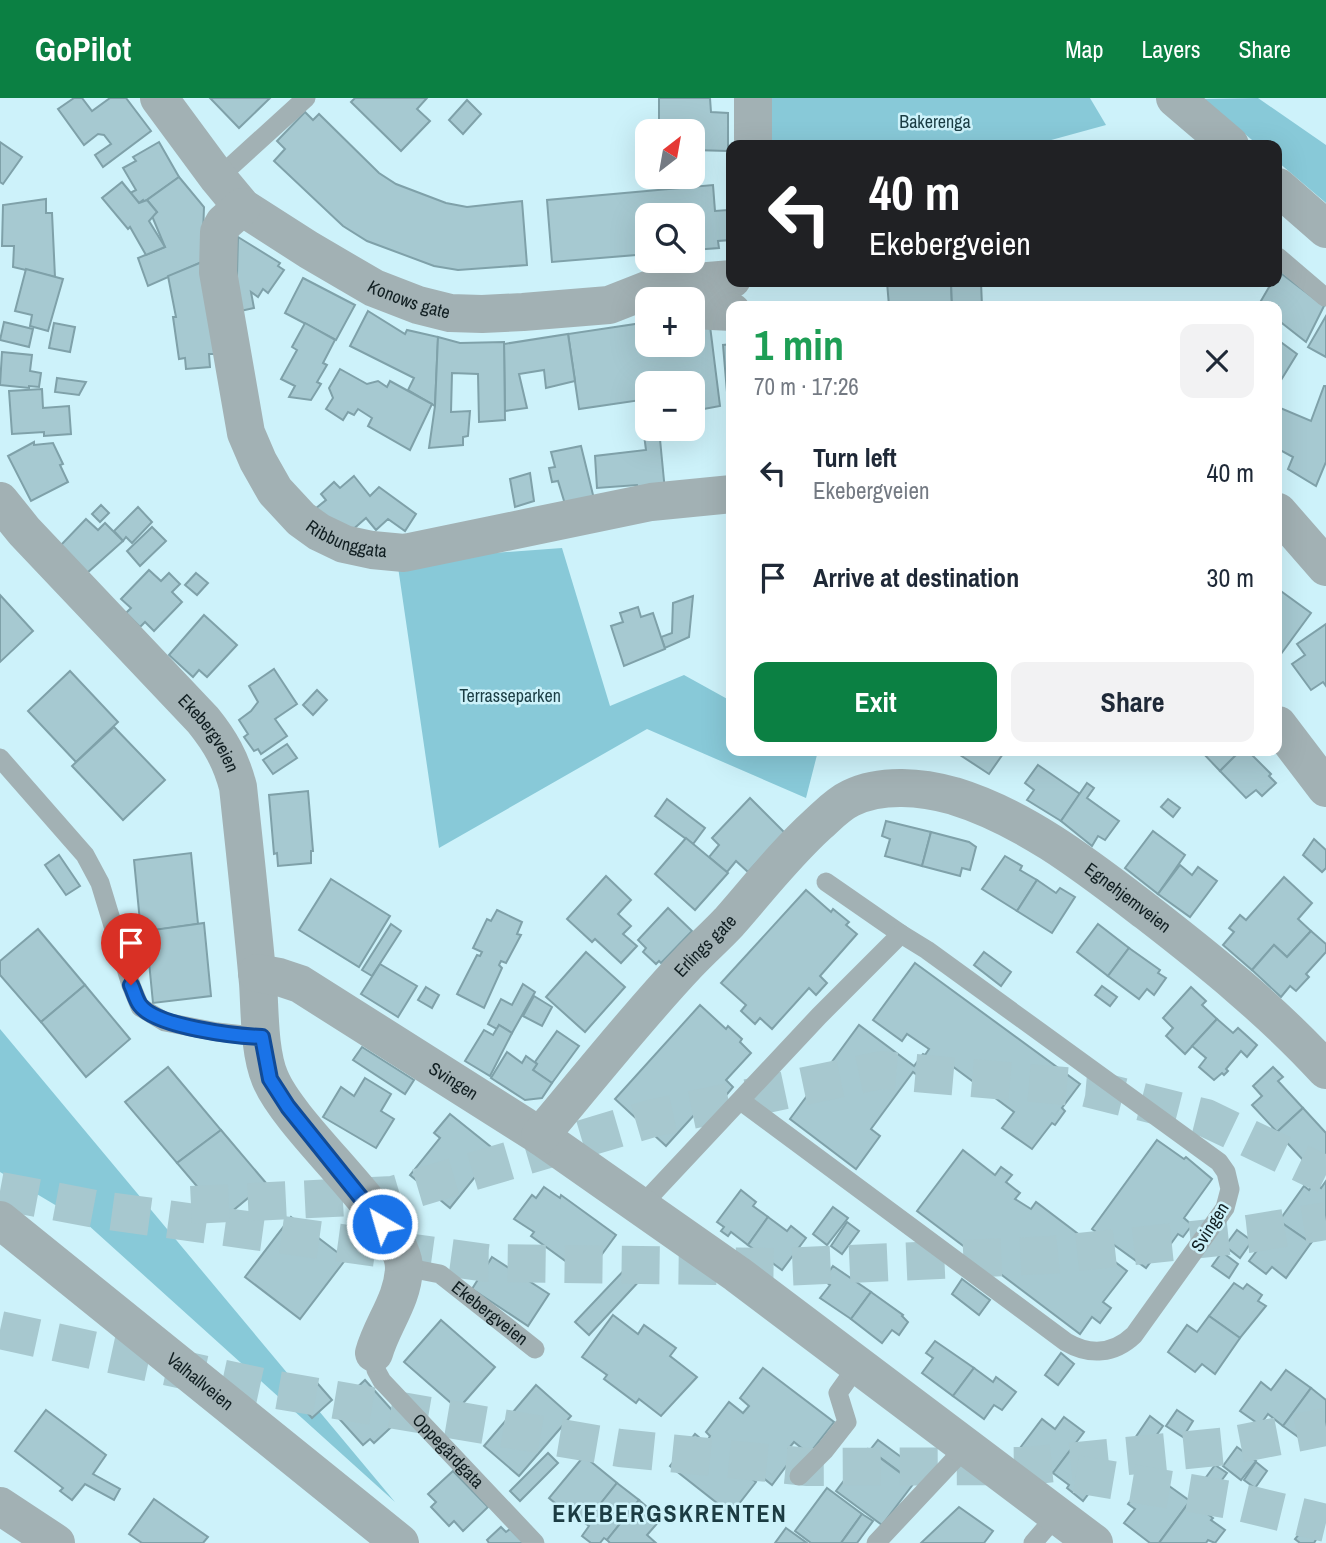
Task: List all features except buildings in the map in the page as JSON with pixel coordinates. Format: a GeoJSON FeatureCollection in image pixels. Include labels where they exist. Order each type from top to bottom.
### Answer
{"type":"FeatureCollection","features":[{"type":"Feature","properties":{"kind":"street","name":"Konows gate"},"geometry":{"type":"LineString","coordinates":[[159,98],[242,207],[374,288],[418,305],[450,313],[482,314],[609,305],[660,285],[726,280]]}},
{"type":"Feature","properties":{"kind":"street"},"geometry":{"type":"LineString","coordinates":[[753,98],[753,140]]}},
{"type":"Feature","properties":{"kind":"street"},"geometry":{"type":"LineString","coordinates":[[1181,103],[1224,140]]}},
{"type":"Feature","properties":{"kind":"street"},"geometry":{"type":"LineString","coordinates":[[1282,190],[1326,229]]}},
{"type":"Feature","properties":{"kind":"street","name":"Ribbunggata"},"geometry":{"type":"LineString","coordinates":[[242,207],[224,223],[219,232],[218,272],[246,433],[275,491],[301,519],[320,531],[344,544],[404,553],[651,502],[726,495]]}},
{"type":"Feature","properties":{"kind":"street"},"geometry":{"type":"LineString","coordinates":[[609,305],[635,307]]}},
{"type":"Feature","properties":{"kind":"street"},"geometry":{"type":"LineString","coordinates":[[705,311],[726,312]]}},
{"type":"Feature","properties":{"kind":"street","name":"Ekebergveien"},"geometry":{"type":"LineString","coordinates":[[0,501],[24,531],[203,720],[225,749],[238,787],[262,1037],[270,1079],[288,1107],[395,1240],[402,1254],[404,1267]]}},
{"type":"Feature","properties":{"kind":"street"},"geometry":{"type":"LineString","coordinates":[[1282,516],[1326,566]]}},
{"type":"Feature","properties":{"kind":"street"},"geometry":{"type":"LineString","coordinates":[[1282,730],[1326,788]]}},
{"type":"Feature","properties":{"kind":"street","name":"Egnehjemveien"},"geometry":{"type":"LineString","coordinates":[[894,788],[919,789],[964,800],[1038,835],[1082,864],[1179,937],[1303,1044],[1326,1070]]}},
{"type":"Feature","properties":{"kind":"street","name":"Erlings gate"},"geometry":{"type":"LineString","coordinates":[[540,1136],[687,964],[727,924],[797,844],[842,803],[874,789],[894,788]]}},
{"type":"Feature","properties":{"kind":"street","name":"Svingen"},"geometry":{"type":"LineString","coordinates":[[257,973],[304,977],[540,1136],[737,1274],[967,1447],[1045,1529],[1094,1543]]}},
{"type":"Feature","properties":{"kind":"street","name":"Valhallveien"},"geometry":{"type":"LineString","coordinates":[[0,1220],[400,1543]]}},
{"type":"Feature","properties":{"kind":"street"},"geometry":{"type":"LineString","coordinates":[[377,1353],[400,1292],[404,1267]]}},
{"type":"Feature","properties":{"kind":"street"},"geometry":{"type":"LineString","coordinates":[[0,1506],[56,1543]]}},
{"type":"Feature","properties":{"kind":"lane"},"geometry":{"type":"LineString","coordinates":[[218,178],[306,98]]}},
{"type":"Feature","properties":{"kind":"lane"},"geometry":{"type":"LineString","coordinates":[[1282,260],[1325,297]]}},
{"type":"Feature","properties":{"kind":"lane"},"geometry":{"type":"LineString","coordinates":[[0,758],[90,864],[100,883],[131,985],[141,1007],[165,1022],[262,1037]]}},
{"type":"Feature","properties":{"kind":"lane"},"geometry":{"type":"LineString","coordinates":[[640,1207],[819,1016],[901,934],[826,883]]}},
{"type":"Feature","properties":{"kind":"lane","name":"Svingen"},"geometry":{"type":"LineString","coordinates":[[741,1101],[1076,1348],[1106,1352],[1126,1343],[1134,1335],[1225,1208],[1230,1189],[1226,1171],[1219,1162],[1081,1061],[901,934]]}},
{"type":"Feature","properties":{"kind":"lane","name":"Ekebergveien"},"geometry":{"type":"LineString","coordinates":[[404,1267],[440,1274],[535,1349]]}},
{"type":"Feature","properties":{"kind":"lane","name":"Oppegårdgata"},"geometry":{"type":"LineString","coordinates":[[377,1353],[382,1381],[535,1543]]}},
{"type":"Feature","properties":{"kind":"lane"},"geometry":{"type":"LineString","coordinates":[[799,1476],[825,1450],[847,1422],[838,1393],[858,1365]]}},
{"type":"Feature","properties":{"kind":"lane"},"geometry":{"type":"LineString","coordinates":[[876,1543],[967,1447]]}},
{"type":"Feature","properties":{"kind":"green space","name":"Bakerenga"},"geometry":{"type":"Polygon","coordinates":[[[765,98],[1090,98],[1106,125],[1051,140],[764,140],[765,98]]]}},
{"type":"Feature","properties":{"kind":"green space"},"geometry":{"type":"Polygon","coordinates":[[[1258,98],[1326,145],[1326,203],[1282,165],[1282,140],[1252,140],[1203,99],[1258,98]]]}},
{"type":"Feature","properties":{"kind":"green space","name":"Terrasseparken"},"geometry":{"type":"Polygon","coordinates":[[[562,548],[610,706],[684,675],[726,698],[726,756],[817,756],[806,798],[647,729],[439,848],[397,560],[562,548]]]}},
{"type":"Feature","properties":{"kind":"green space"},"geometry":{"type":"Polygon","coordinates":[[[0,1029],[395,1502],[87,1224],[0,1172],[0,1029]]]}},
{"type":"Feature","properties":{"kind":"tunnel"},"geometry":{"type":"LineString","coordinates":[[191,1205],[393,1195],[653,1118],[881,1070],[1087,1088],[1206,1118],[1326,1175]]}},
{"type":"Feature","properties":{"kind":"tunnel"},"geometry":{"type":"LineString","coordinates":[[0,1191],[101,1210],[487,1263],[781,1267],[1051,1255],[1248,1234],[1326,1221]]}},
{"type":"Feature","properties":{"kind":"tunnel"},"geometry":{"type":"LineString","coordinates":[[0,1330],[271,1389],[620,1448],[808,1467],[1026,1466],[1228,1446],[1326,1427]]}},
{"type":"Feature","properties":{"kind":"tunnel"},"geometry":{"type":"LineString","coordinates":[[1076,1474],[1231,1500],[1326,1523]]}},
{"type":"Feature","properties":{"kind":"district","name":"EKEBERGSKRENTEN"},"geometry":{"type":"Point","coordinates":[670,1514]}},
{"type":"Feature","properties":{"kind":"route"},"geometry":{"type":"LineString","coordinates":[[131,985],[141,1007],[165,1022],[262,1037],[270,1079],[288,1107],[382,1224]]}}]}
